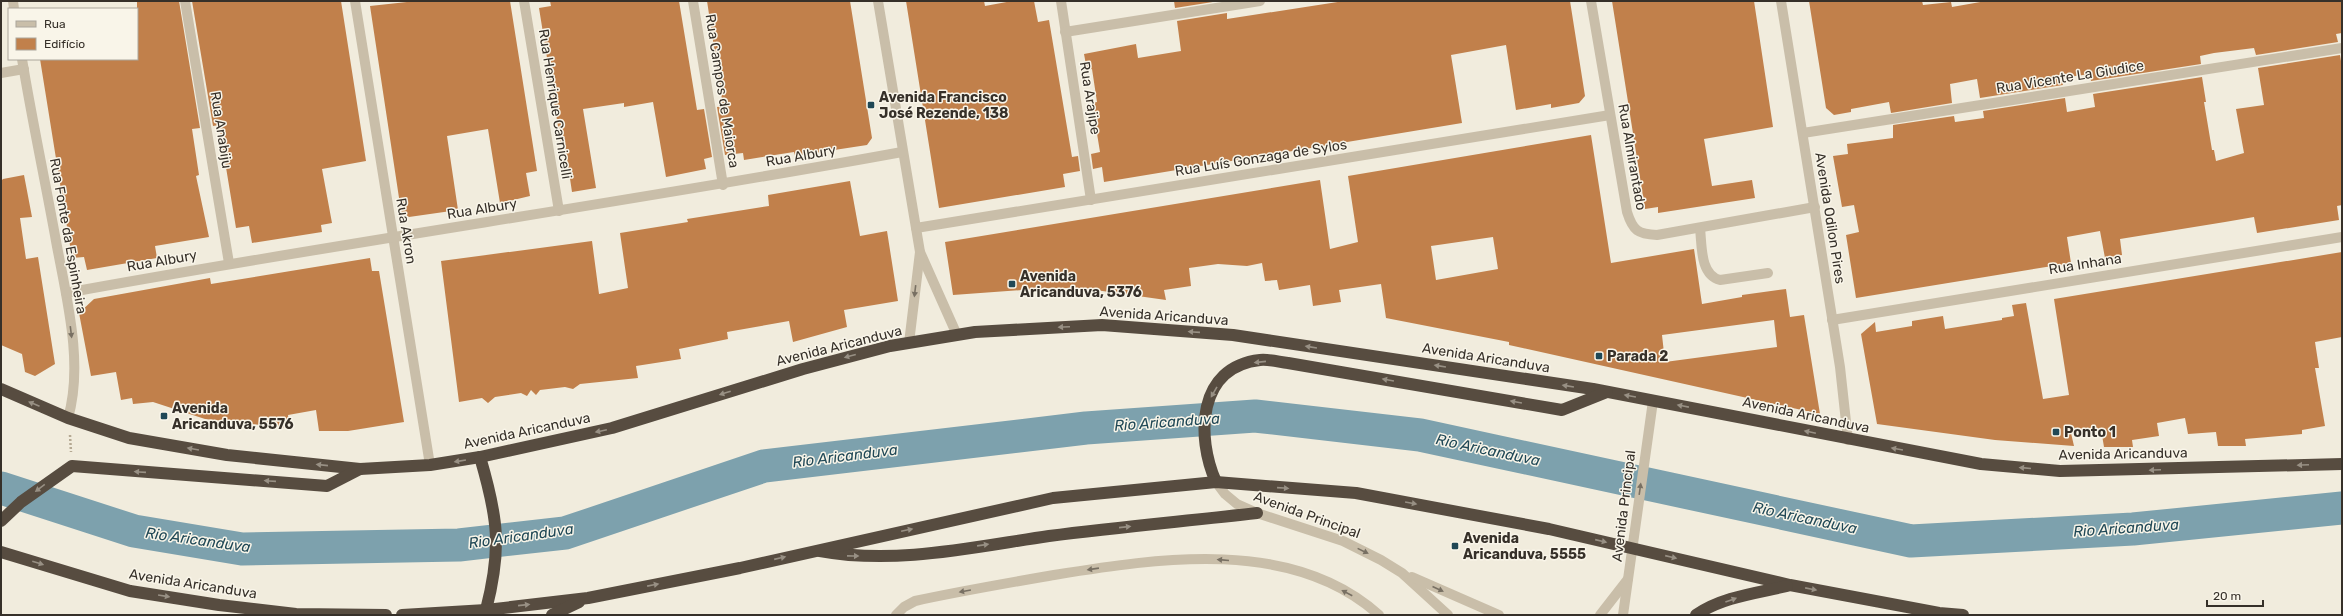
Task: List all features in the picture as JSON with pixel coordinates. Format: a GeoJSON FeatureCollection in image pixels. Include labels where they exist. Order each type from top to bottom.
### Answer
{"type":"FeatureCollection","features":[{"type":"Feature","properties":{"kind":"highway","name":"Avenida Aricanduva"},"geometry":{"type":"LineString","coordinates":[[1,389],[68,418],[129,438],[227,455],[360,469],[430,466],[480,457],[612,428],[803,369],[890,346],[957,335],[1102,325],[1233,335],[1607,392],[1848,440],[1981,464],[2060,471],[2342,464]]}},
{"type":"Feature","properties":{"kind":"highway"},"geometry":{"type":"LineString","coordinates":[[1216,482],[1208,465],[1204,439],[1204,416],[1212,394],[1224,376],[1241,365],[1261,360],[1288,363],[1562,410],[1607,392]]}},
{"type":"Feature","properties":{"kind":"highway"},"geometry":{"type":"LineString","coordinates":[[480,457],[493,500],[497,538],[494,577],[485,612]]}},
{"type":"Feature","properties":{"kind":"highway"},"geometry":{"type":"LineString","coordinates":[[1,521],[27,498],[72,466],[327,486],[360,469]]}},
{"type":"Feature","properties":{"kind":"highway"},"geometry":{"type":"LineString","coordinates":[[402,615],[485,612],[588,598],[1053,498],[1216,482],[1356,493],[1549,529],[1790,585],[1939,613],[1963,615]]}},
{"type":"Feature","properties":{"kind":"highway"},"geometry":{"type":"LineString","coordinates":[[815,550],[842,555],[915,556],[1052,536],[1257,513]]}},
{"type":"Feature","properties":{"kind":"highway","name":"Avenida Aricanduva"},"geometry":{"type":"LineString","coordinates":[[1,552],[130,591],[219,605],[298,614],[386,615]]}},
{"type":"Feature","properties":{"kind":"highway"},"geometry":{"type":"LineString","coordinates":[[1696,615],[1703,610],[1738,597],[1790,585]]}},
{"type":"Feature","properties":{"kind":"highway"},"geometry":{"type":"LineString","coordinates":[[552,615],[588,598]]}},
{"type":"Feature","properties":{"kind":"street","name":"Rua Anabiju"},"geometry":{"type":"LineString","coordinates":[[186,1],[229,263]]}},
{"type":"Feature","properties":{"kind":"street","name":"Rua Akron"},"geometry":{"type":"LineString","coordinates":[[355,1],[430,466]]}},
{"type":"Feature","properties":{"kind":"street","name":"Rua Henrique Carnicelli"},"geometry":{"type":"LineString","coordinates":[[524,1],[559,211]]}},
{"type":"Feature","properties":{"kind":"street","name":"Rua Campos de Maiorca"},"geometry":{"type":"LineString","coordinates":[[693,1],[723,185]]}},
{"type":"Feature","properties":{"kind":"street"},"geometry":{"type":"LineString","coordinates":[[878,1],[902,152],[920,252],[957,335]]}},
{"type":"Feature","properties":{"kind":"street","name":"Rua Arajipe"},"geometry":{"type":"LineString","coordinates":[[1061,1],[1091,200]]}},
{"type":"Feature","properties":{"kind":"street"},"geometry":{"type":"LineString","coordinates":[[1066,32],[1260,1]]}},
{"type":"Feature","properties":{"kind":"street","name":"Rua Almirantado"},"geometry":{"type":"LineString","coordinates":[[1591,1],[1627,212],[1631,225],[1644,234],[1657,235],[1815,208]]}},
{"type":"Feature","properties":{"kind":"street","name":"Avenida Odilon Pires"},"geometry":{"type":"LineString","coordinates":[[1781,1],[1815,208],[1848,440]]}},
{"type":"Feature","properties":{"kind":"street","name":"Rua Vicente La Giudice"},"geometry":{"type":"LineString","coordinates":[[1803,134],[2342,48]]}},
{"type":"Feature","properties":{"kind":"street"},"geometry":{"type":"LineString","coordinates":[[1,73],[23,64]]}},
{"type":"Feature","properties":{"kind":"street","name":"Rua Fonte da Espinheira"},"geometry":{"type":"LineString","coordinates":[[23,64],[66,293],[75,364],[73,401],[68,418]]}},
{"type":"Feature","properties":{"kind":"street","name":"Rua Luís Gonzaga de Sylos"},"geometry":{"type":"LineString","coordinates":[[916,228],[1610,115]]}},
{"type":"Feature","properties":{"kind":"street","name":"Rua Albury"},"geometry":{"type":"LineString","coordinates":[[66,293],[229,263],[393,236],[723,185],[902,152]]}},
{"type":"Feature","properties":{"kind":"street"},"geometry":{"type":"LineString","coordinates":[[1700,228],[1706,270],[1713,278],[1720,280],[1768,273]]}},
{"type":"Feature","properties":{"kind":"street","name":"Rua Inhana"},"geometry":{"type":"LineString","coordinates":[[1832,320],[2342,237]]}},
{"type":"Feature","properties":{"kind":"street"},"geometry":{"type":"LineString","coordinates":[[909,343],[920,252]]}},
{"type":"Feature","properties":{"kind":"street","name":"Avenida Principal"},"geometry":{"type":"LineString","coordinates":[[1623,615],[1630,576],[1635,528],[1653,400]]}},
{"type":"Feature","properties":{"kind":"street","name":"Avenida Principal"},"geometry":{"type":"LineString","coordinates":[[1216,482],[1225,494],[1237,504],[1257,513],[1343,541],[1381,560],[1402,573],[1448,615]]}},
{"type":"Feature","properties":{"kind":"street"},"geometry":{"type":"LineString","coordinates":[[896,615],[904,607],[915,602],[985,587],[1140,562],[1206,558],[1279,566],[1302,573],[1330,584],[1353,596],[1379,615]]}},
{"type":"Feature","properties":{"kind":"street"},"geometry":{"type":"LineString","coordinates":[[1402,573],[1499,615]]}},
{"type":"Feature","properties":{"kind":"street"},"geometry":{"type":"LineString","coordinates":[[1600,615],[1630,576]]}},
{"type":"Feature","properties":{"kind":"path"},"geometry":{"type":"LineString","coordinates":[[68,418],[72,466]]}},
{"type":"Feature","properties":{"kind":"building"},"geometry":{"type":"Polygon","coordinates":[[[137,1],[179,1],[200,128],[192,129],[199,175],[196,176],[209,237],[155,246],[157,258],[87,270],[84,257],[72,258],[40,60],[138,60],[137,1]]]}},
{"type":"Feature","properties":{"kind":"building"},"geometry":{"type":"Polygon","coordinates":[[[192,1],[341,1],[366,161],[322,169],[332,223],[321,225],[322,232],[252,243],[249,226],[236,228],[219,125],[213,126],[192,1]]]}},
{"type":"Feature","properties":{"kind":"building"},"geometry":{"type":"Polygon","coordinates":[[[416,1],[510,1],[537,171],[526,173],[530,196],[500,203],[488,129],[447,136],[458,210],[409,217],[401,211],[370,6],[416,1]]]}},
{"type":"Feature","properties":{"kind":"building"},"geometry":{"type":"Polygon","coordinates":[[[550,1],[679,1],[697,110],[704,109],[712,157],[704,159],[706,169],[666,177],[653,102],[624,107],[624,103],[583,109],[596,188],[572,192],[565,145],[561,145],[539,8],[551,6],[550,1]]]}},
{"type":"Feature","properties":{"kind":"building"},"geometry":{"type":"Polygon","coordinates":[[[707,1],[850,1],[872,138],[867,145],[795,156],[794,152],[744,160],[743,153],[725,155],[717,107],[723,106],[707,1]]]}},
{"type":"Feature","properties":{"kind":"building"},"geometry":{"type":"Polygon","coordinates":[[[906,1],[984,1],[985,6],[1012,1],[1034,1],[1038,22],[1049,20],[1072,157],[1078,156],[1080,171],[1063,174],[1065,187],[939,208],[906,1]]]}},
{"type":"Feature","properties":{"kind":"building"},"geometry":{"type":"Polygon","coordinates":[[[1174,1],[1219,1],[1175,8],[1174,1]]]}},
{"type":"Feature","properties":{"kind":"building"},"geometry":{"type":"Polygon","coordinates":[[[1344,1],[1570,1],[1585,96],[1579,103],[1551,108],[1551,104],[1516,110],[1506,45],[1451,55],[1462,123],[1104,182],[1102,167],[1093,169],[1091,154],[1100,152],[1092,103],[1097,102],[1092,69],[1087,70],[1084,54],[1136,44],[1138,58],[1181,51],[1177,21],[1227,13],[1227,19],[1344,1]]]}},
{"type":"Feature","properties":{"kind":"building"},"geometry":{"type":"Polygon","coordinates":[[[1612,1],[1754,1],[1773,127],[1704,139],[1712,186],[1752,180],[1755,198],[1658,213],[1658,207],[1645,209],[1612,1]]]}},
{"type":"Feature","properties":{"kind":"building"},"geometry":{"type":"Polygon","coordinates":[[[1809,1],[1922,1],[1923,5],[1951,2],[1952,7],[1986,1],[2342,1],[2342,33],[2336,34],[2338,42],[2256,55],[2254,48],[2214,53],[2200,56],[2201,64],[2091,81],[2090,74],[2061,78],[2063,85],[1980,98],[1977,79],[1950,84],[1952,103],[1891,113],[1889,102],[1851,109],[1851,112],[1834,115],[1826,108],[1809,1]]]}},
{"type":"Feature","properties":{"kind":"building"},"geometry":{"type":"Polygon","coordinates":[[[2340,55],[2342,67],[2342,205],[2337,206],[2339,220],[2257,233],[2254,217],[2120,239],[2122,255],[2105,258],[2100,231],[2067,237],[2071,263],[1856,298],[1846,235],[1859,232],[1854,205],[1842,207],[1833,156],[1848,154],[1847,144],[1893,138],[1893,125],[1954,116],[1955,122],[1984,118],[1983,111],[2065,98],[2067,112],[2095,107],[2093,94],[2202,77],[2206,102],[2204,102],[2212,150],[2214,150],[2216,161],[2244,153],[2236,109],[2264,105],[2258,68],[2340,55]]]}},
{"type":"Feature","properties":{"kind":"building"},"geometry":{"type":"Polygon","coordinates":[[[1591,135],[1611,263],[1694,249],[1702,304],[1742,297],[1742,295],[1786,289],[1790,317],[1804,315],[1820,414],[1509,345],[1509,342],[1386,318],[1381,284],[1339,290],[1341,302],[1313,306],[1310,285],[1279,290],[1277,280],[1265,281],[1262,263],[1247,266],[1218,264],[1189,268],[1191,286],[1164,290],[1166,300],[1081,288],[1051,288],[953,295],[945,242],[1320,180],[1330,249],[1358,242],[1348,176],[1591,135]],[[1493,237],[1431,246],[1436,280],[1498,269],[1493,237]],[[1774,320],[1662,335],[1665,362],[1777,347],[1774,320]]]}},
{"type":"Feature","properties":{"kind":"building"},"geometry":{"type":"Polygon","coordinates":[[[24,175],[32,217],[20,218],[26,259],[38,257],[55,364],[35,376],[25,372],[22,354],[1,345],[1,181],[3,179],[24,175]]]}},
{"type":"Feature","properties":{"kind":"building"},"geometry":{"type":"Polygon","coordinates":[[[850,181],[860,236],[887,231],[898,301],[844,310],[847,327],[793,342],[789,321],[727,332],[728,339],[679,349],[681,359],[636,366],[638,378],[580,384],[573,389],[565,387],[540,390],[536,395],[531,390],[527,396],[521,393],[495,397],[488,403],[482,398],[459,402],[441,261],[592,241],[599,294],[628,288],[620,233],[688,222],[687,219],[769,206],[768,195],[850,181]]]}},
{"type":"Feature","properties":{"kind":"building"},"geometry":{"type":"Polygon","coordinates":[[[2342,252],[2342,337],[2315,342],[2319,368],[2315,368],[2325,426],[2302,430],[2302,434],[2245,439],[2246,446],[2218,446],[2216,432],[2188,434],[2185,418],[2157,423],[2159,436],[2132,440],[2133,447],[2104,447],[2101,429],[2071,433],[2074,446],[1995,440],[1877,424],[1861,334],[1875,322],[1876,332],[1912,326],[1912,321],[1943,316],[1945,329],[2002,320],[2002,318],[2014,316],[2012,305],[2026,303],[2043,399],[2069,395],[2054,299],[2342,252]]]}},
{"type":"Feature","properties":{"kind":"building"},"geometry":{"type":"Polygon","coordinates":[[[370,258],[372,271],[379,271],[404,422],[348,431],[319,431],[316,410],[288,415],[290,428],[205,419],[153,402],[133,404],[132,398],[121,400],[116,372],[91,376],[79,313],[94,299],[210,278],[211,284],[370,258]]]}},
{"type":"Feature","properties":{"kind":"waterway","name":"Rio Aricanduva"},"geometry":{"type":"LineString","coordinates":[[1,488],[134,531],[242,549],[459,545],[565,533],[764,466],[1086,428],[1255,416],[1420,435],[1911,541],[2133,529],[2342,508]]}},
{"type":"Feature","properties":{"kind":"place","name":"Avenida Francisco José Rezende, 138"},"geometry":{"type":"Point","coordinates":[871,105]}},
{"type":"Feature","properties":{"kind":"place","name":"Avenida Aricanduva, 5376"},"geometry":{"type":"Point","coordinates":[1012,284]}},
{"type":"Feature","properties":{"kind":"place","name":"Parada 2"},"geometry":{"type":"Point","coordinates":[1599,356]}},
{"type":"Feature","properties":{"kind":"place","name":"Avenida Aricanduva, 5576"},"geometry":{"type":"Point","coordinates":[164,416]}},
{"type":"Feature","properties":{"kind":"place","name":"Ponto 1"},"geometry":{"type":"Point","coordinates":[2056,432]}},
{"type":"Feature","properties":{"kind":"place","name":"Avenida Aricanduva, 5555"},"geometry":{"type":"Point","coordinates":[1455,546]}}]}
